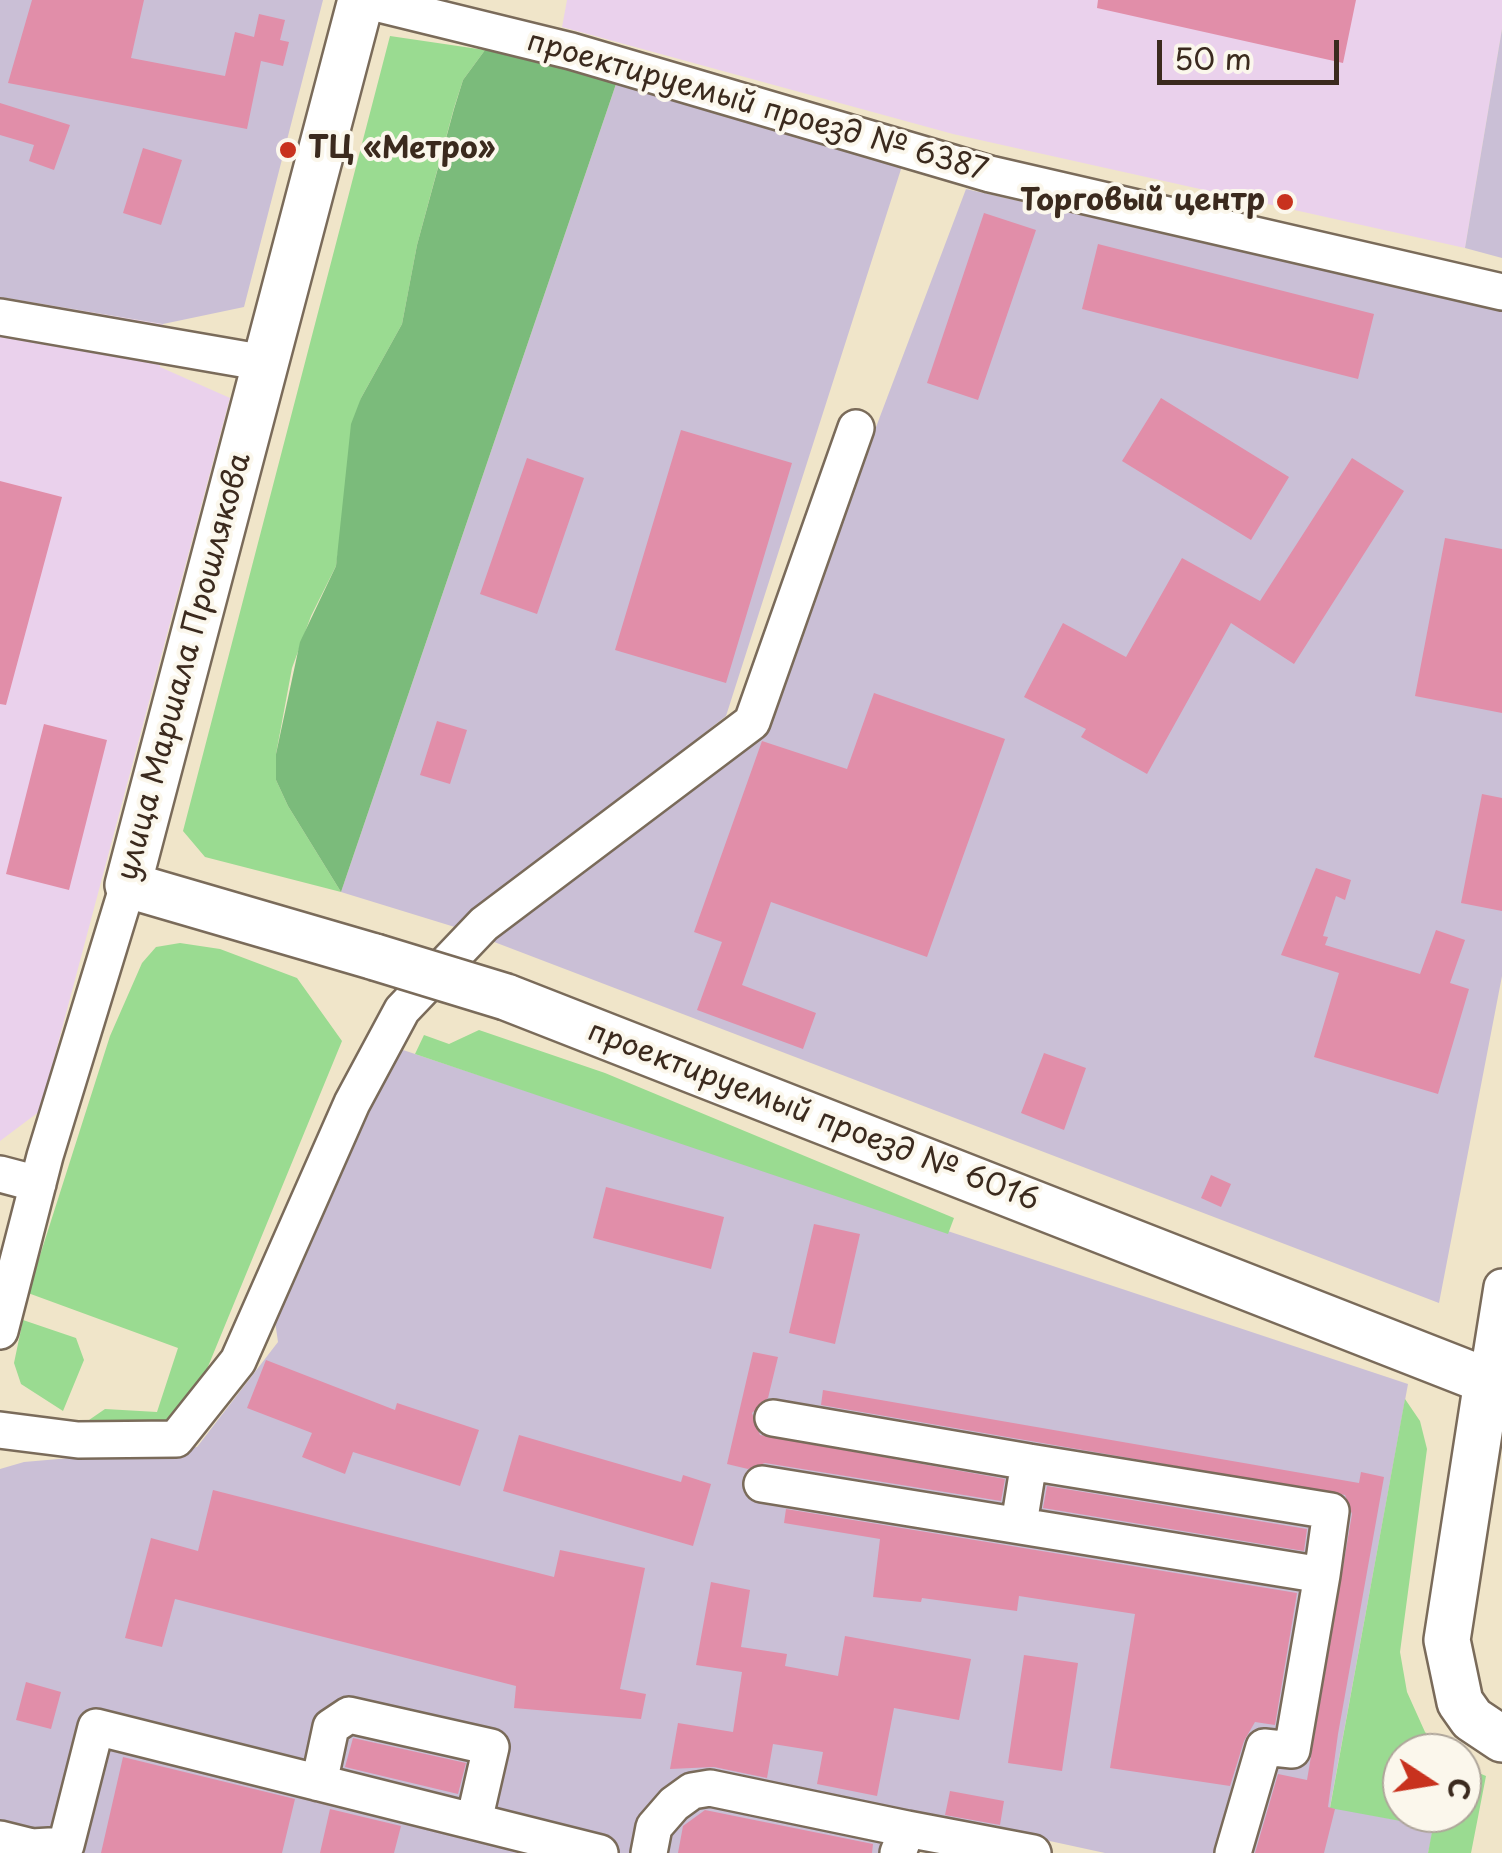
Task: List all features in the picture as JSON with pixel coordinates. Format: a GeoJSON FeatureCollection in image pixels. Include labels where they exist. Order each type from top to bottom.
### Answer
{"type":"FeatureCollection","features":[{"type":"Feature","properties":{"kind":"main road","name":"улица Маршала Прошлякова"},"geometry":{"type":"LineString","coordinates":[[128,884],[362,0]]}},
{"type":"Feature","properties":{"kind":"main road","name":"проектируемый проезд № 6016"},"geometry":{"type":"LineString","coordinates":[[128,884],[506,997],[1487,1381]]}},
{"type":"Feature","properties":{"kind":"main road"},"geometry":{"type":"LineString","coordinates":[[1487,1381],[1447,1640],[1448,1662],[1460,1702],[1472,1719],[1502,1738]]}},
{"type":"Feature","properties":{"kind":"street","name":"проектируемый проезд № 6387"},"geometry":{"type":"LineString","coordinates":[[362,0],[571,51],[990,174],[1502,292]]}},
{"type":"Feature","properties":{"kind":"street"},"geometry":{"type":"LineString","coordinates":[[0,317],[265,363]]}},
{"type":"Feature","properties":{"kind":"street"},"geometry":{"type":"LineString","coordinates":[[0,1430],[78,1440],[176,1439],[238,1361],[352,1103],[402,1010],[484,924],[752,722],[856,428]]}},
{"type":"Feature","properties":{"kind":"street","name":"улица Маршала Прошлякова"},"geometry":{"type":"LineString","coordinates":[[0,1332],[38,1184],[128,884]]}},
{"type":"Feature","properties":{"kind":"street"},"geometry":{"type":"LineString","coordinates":[[0,1174],[38,1184]]}},
{"type":"Feature","properties":{"kind":"street"},"geometry":{"type":"LineString","coordinates":[[1487,1381],[1502,1287]]}},
{"type":"Feature","properties":{"kind":"street"},"geometry":{"type":"LineString","coordinates":[[774,1418],[1330,1511],[1292,1750],[1264,1747],[1233,1853]]}},
{"type":"Feature","properties":{"kind":"street"},"geometry":{"type":"LineString","coordinates":[[1019,1524],[1029,1462]]}},
{"type":"Feature","properties":{"kind":"street"},"geometry":{"type":"LineString","coordinates":[[762,1484],[1322,1575]]}},
{"type":"Feature","properties":{"kind":"street"},"geometry":{"type":"LineString","coordinates":[[319,1783],[331,1728],[349,1715],[491,1747],[474,1821]]}},
{"type":"Feature","properties":{"kind":"street"},"geometry":{"type":"LineString","coordinates":[[0,1839],[32,1846],[66,1845],[96,1727],[600,1853]]}},
{"type":"Feature","properties":{"kind":"street"},"geometry":{"type":"LineString","coordinates":[[648,1853],[654,1827],[674,1804],[692,1790],[710,1788],[902,1841],[1033,1853]]}},
{"type":"Feature","properties":{"kind":"shaded area"},"geometry":{"type":"Polygon","coordinates":[[[0,0],[323,0],[244,307],[163,324],[0,297],[0,0]]]}},
{"type":"Feature","properties":{"kind":"shaded area"},"geometry":{"type":"Polygon","coordinates":[[[567,0],[1502,0],[1502,29],[1465,248],[953,134],[562,27],[567,0]]]}},
{"type":"Feature","properties":{"kind":"shaded area"},"geometry":{"type":"Polygon","coordinates":[[[1502,29],[1502,258],[1465,248],[1502,29]]]}},
{"type":"Feature","properties":{"kind":"shaded area"},"geometry":{"type":"Polygon","coordinates":[[[617,81],[902,166],[726,716],[458,928],[341,892],[617,81]]]}},
{"type":"Feature","properties":{"kind":"shaded area"},"geometry":{"type":"Polygon","coordinates":[[[966,189],[1502,311],[1502,976],[1439,1303],[489,940],[760,734],[966,189]]]}},
{"type":"Feature","properties":{"kind":"shaded area"},"geometry":{"type":"Polygon","coordinates":[[[0,297],[163,324],[160,367],[230,398],[40,1111],[0,1141],[0,297]]]}},
{"type":"Feature","properties":{"kind":"shaded area"},"geometry":{"type":"Polygon","coordinates":[[[397,1048],[1408,1384],[1330,1807],[1382,1817],[1382,1833],[1433,1833],[1428,1853],[1105,1853],[999,1830],[886,1853],[16,1853],[23,1830],[0,1822],[0,1469],[24,1462],[197,1447],[278,1342],[275,1321],[397,1048]]]}},
{"type":"Feature","properties":{"kind":"green space"},"geometry":{"type":"Polygon","coordinates":[[[390,36],[485,50],[463,80],[454,108],[417,245],[402,324],[361,398],[336,566],[311,616],[292,668],[276,754],[276,780],[288,806],[341,892],[205,857],[183,831],[390,36]]]}},
{"type":"Feature","properties":{"kind":"green space"},"geometry":{"type":"Polygon","coordinates":[[[485,50],[617,81],[341,892],[288,806],[276,780],[276,754],[300,642],[336,566],[351,424],[402,324],[417,245],[454,109],[463,80],[485,50]]]}},
{"type":"Feature","properties":{"kind":"green space"},"geometry":{"type":"Polygon","coordinates":[[[180,943],[220,949],[297,978],[342,1041],[200,1386],[173,1426],[147,1430],[89,1420],[105,1409],[157,1412],[178,1348],[28,1293],[110,1036],[142,963],[156,947],[180,943]]]}},
{"type":"Feature","properties":{"kind":"green space"},"geometry":{"type":"Polygon","coordinates":[[[479,1030],[605,1073],[954,1218],[948,1234],[415,1054],[424,1035],[449,1044],[479,1030]]]}},
{"type":"Feature","properties":{"kind":"green space"},"geometry":{"type":"Polygon","coordinates":[[[23,1320],[76,1338],[84,1360],[63,1411],[21,1384],[14,1363],[23,1320]]]}},
{"type":"Feature","properties":{"kind":"green space"},"geometry":{"type":"Polygon","coordinates":[[[1405,1399],[1420,1421],[1427,1449],[1400,1652],[1407,1692],[1426,1733],[1382,1733],[1382,1818],[1330,1808],[1405,1399]]]}},
{"type":"Feature","properties":{"kind":"green space"},"geometry":{"type":"Polygon","coordinates":[[[1432,1833],[1475,1833],[1471,1853],[1428,1853],[1432,1833]]]}},
{"type":"Feature","properties":{"kind":"building"},"geometry":{"type":"Polygon","coordinates":[[[32,0],[144,0],[131,58],[225,76],[235,32],[254,37],[259,14],[285,20],[280,40],[289,42],[283,66],[261,61],[247,129],[8,83],[32,0]]]}},
{"type":"Feature","properties":{"kind":"building"},"geometry":{"type":"Polygon","coordinates":[[[1098,0],[1356,0],[1343,63],[1097,8],[1098,0]]]}},
{"type":"Feature","properties":{"kind":"building"},"geometry":{"type":"Polygon","coordinates":[[[0,103],[70,125],[54,170],[29,161],[34,145],[0,135],[0,103]]]}},
{"type":"Feature","properties":{"kind":"building"},"geometry":{"type":"Polygon","coordinates":[[[143,148],[182,160],[161,225],[123,213],[143,148]]]}},
{"type":"Feature","properties":{"kind":"building"},"geometry":{"type":"Polygon","coordinates":[[[984,213],[1036,230],[978,400],[927,383],[984,213]]]}},
{"type":"Feature","properties":{"kind":"building"},"geometry":{"type":"Polygon","coordinates":[[[1098,244],[1374,314],[1358,379],[1082,309],[1098,244]]]}},
{"type":"Feature","properties":{"kind":"building"},"geometry":{"type":"Polygon","coordinates":[[[1161,398],[1289,477],[1251,540],[1122,461],[1161,398]]]}},
{"type":"Feature","properties":{"kind":"building"},"geometry":{"type":"Polygon","coordinates":[[[681,430],[792,463],[726,683],[615,650],[681,430]]]}},
{"type":"Feature","properties":{"kind":"building"},"geometry":{"type":"Polygon","coordinates":[[[527,458],[584,478],[537,614],[480,594],[527,458]]]}},
{"type":"Feature","properties":{"kind":"building"},"geometry":{"type":"Polygon","coordinates":[[[1352,458],[1404,491],[1294,664],[1231,623],[1147,774],[1081,737],[1086,729],[1024,697],[1063,623],[1126,657],[1182,558],[1260,601],[1352,458]]]}},
{"type":"Feature","properties":{"kind":"building"},"geometry":{"type":"Polygon","coordinates":[[[0,481],[62,497],[6,705],[0,704],[0,481]]]}},
{"type":"Feature","properties":{"kind":"building"},"geometry":{"type":"Polygon","coordinates":[[[1445,538],[1502,549],[1502,713],[1415,696],[1445,538]]]}},
{"type":"Feature","properties":{"kind":"building"},"geometry":{"type":"Polygon","coordinates":[[[874,693],[1005,739],[927,957],[771,902],[742,985],[816,1013],[803,1049],[697,1010],[722,942],[694,932],[762,741],[847,769],[874,693]]]}},
{"type":"Feature","properties":{"kind":"building"},"geometry":{"type":"Polygon","coordinates":[[[437,721],[467,730],[450,784],[420,775],[437,721]]]}},
{"type":"Feature","properties":{"kind":"building"},"geometry":{"type":"Polygon","coordinates":[[[44,724],[107,740],[69,890],[6,874],[44,724]]]}},
{"type":"Feature","properties":{"kind":"building"},"geometry":{"type":"Polygon","coordinates":[[[1482,794],[1502,798],[1502,911],[1461,903],[1482,794]]]}},
{"type":"Feature","properties":{"kind":"building"},"geometry":{"type":"Polygon","coordinates":[[[1316,868],[1351,880],[1345,900],[1336,896],[1323,936],[1328,937],[1325,945],[1420,974],[1436,930],[1465,940],[1450,983],[1469,989],[1438,1094],[1314,1057],[1339,973],[1281,955],[1316,868]]]}},
{"type":"Feature","properties":{"kind":"building"},"geometry":{"type":"Polygon","coordinates":[[[1044,1053],[1086,1068],[1064,1130],[1021,1113],[1044,1053]]]}},
{"type":"Feature","properties":{"kind":"building"},"geometry":{"type":"Polygon","coordinates":[[[1211,1175],[1231,1184],[1221,1207],[1201,1198],[1211,1175]]]}},
{"type":"Feature","properties":{"kind":"building"},"geometry":{"type":"Polygon","coordinates":[[[606,1187],[724,1217],[711,1269],[593,1238],[606,1187]]]}},
{"type":"Feature","properties":{"kind":"building"},"geometry":{"type":"Polygon","coordinates":[[[814,1224],[860,1234],[835,1344],[789,1333],[814,1224]]]}},
{"type":"Feature","properties":{"kind":"building"},"geometry":{"type":"Polygon","coordinates":[[[753,1352],[778,1357],[768,1398],[752,1413],[760,1435],[1005,1479],[1001,1501],[765,1463],[748,1469],[727,1464],[753,1352]]]}},
{"type":"Feature","properties":{"kind":"building"},"geometry":{"type":"Polygon","coordinates":[[[266,1360],[395,1410],[397,1403],[479,1430],[460,1486],[353,1452],[345,1474],[302,1457],[312,1433],[247,1408],[266,1360]]]}},
{"type":"Feature","properties":{"kind":"building"},"geometry":{"type":"Polygon","coordinates":[[[823,1390],[1359,1483],[1361,1472],[1384,1477],[1338,1734],[1328,1807],[1335,1809],[1324,1853],[1255,1853],[1278,1774],[1307,1780],[1352,1514],[1345,1495],[821,1405],[823,1390]]]}},
{"type":"Feature","properties":{"kind":"building"},"geometry":{"type":"Polygon","coordinates":[[[519,1435],[681,1482],[683,1475],[711,1484],[693,1546],[503,1491],[519,1435]]]}},
{"type":"Feature","properties":{"kind":"building"},"geometry":{"type":"Polygon","coordinates":[[[1047,1486],[1307,1529],[1304,1551],[1043,1508],[1047,1486]]]}},
{"type":"Feature","properties":{"kind":"building"},"geometry":{"type":"Polygon","coordinates":[[[213,1490],[554,1577],[560,1550],[645,1568],[620,1689],[646,1694],[641,1719],[514,1708],[516,1686],[175,1599],[162,1647],[125,1638],[151,1538],[198,1551],[213,1490]]]}},
{"type":"Feature","properties":{"kind":"building"},"geometry":{"type":"Polygon","coordinates":[[[786,1509],[1297,1593],[1275,1725],[1255,1722],[1244,1741],[1230,1786],[1110,1768],[1135,1614],[1019,1596],[1017,1611],[922,1598],[921,1602],[873,1597],[880,1539],[784,1523],[786,1509]]]}},
{"type":"Feature","properties":{"kind":"building"},"geometry":{"type":"Polygon","coordinates":[[[711,1582],[750,1590],[741,1647],[787,1654],[785,1666],[838,1676],[845,1636],[971,1659],[959,1720],[894,1708],[877,1796],[817,1784],[823,1752],[773,1744],[767,1778],[714,1767],[670,1769],[678,1723],[733,1732],[742,1672],[696,1665],[711,1582]]]}},
{"type":"Feature","properties":{"kind":"building"},"geometry":{"type":"Polygon","coordinates":[[[1024,1655],[1078,1663],[1062,1771],[1008,1763],[1024,1655]]]}},
{"type":"Feature","properties":{"kind":"building"},"geometry":{"type":"Polygon","coordinates":[[[26,1682],[61,1692],[51,1729],[16,1720],[26,1682]]]}},
{"type":"Feature","properties":{"kind":"building"},"geometry":{"type":"Polygon","coordinates":[[[353,1738],[466,1763],[458,1794],[345,1767],[353,1738]]]}},
{"type":"Feature","properties":{"kind":"building"},"geometry":{"type":"Polygon","coordinates":[[[123,1757],[295,1799],[282,1853],[101,1853],[123,1757]]]}},
{"type":"Feature","properties":{"kind":"building"},"geometry":{"type":"Polygon","coordinates":[[[950,1791],[1004,1801],[1000,1825],[945,1815],[950,1791]]]}},
{"type":"Feature","properties":{"kind":"building"},"geometry":{"type":"Polygon","coordinates":[[[330,1809],[401,1826],[394,1853],[320,1853],[330,1809]]]}},
{"type":"Feature","properties":{"kind":"building"},"geometry":{"type":"Polygon","coordinates":[[[705,1810],[873,1844],[872,1853],[678,1853],[683,1826],[705,1810]]]}},
{"type":"Feature","properties":{"kind":"place","name":"ТЦ «Метро»"},"geometry":{"type":"Point","coordinates":[288,150]}},
{"type":"Feature","properties":{"kind":"place","name":"Торговый центр"},"geometry":{"type":"Point","coordinates":[1285,202]}}]}
